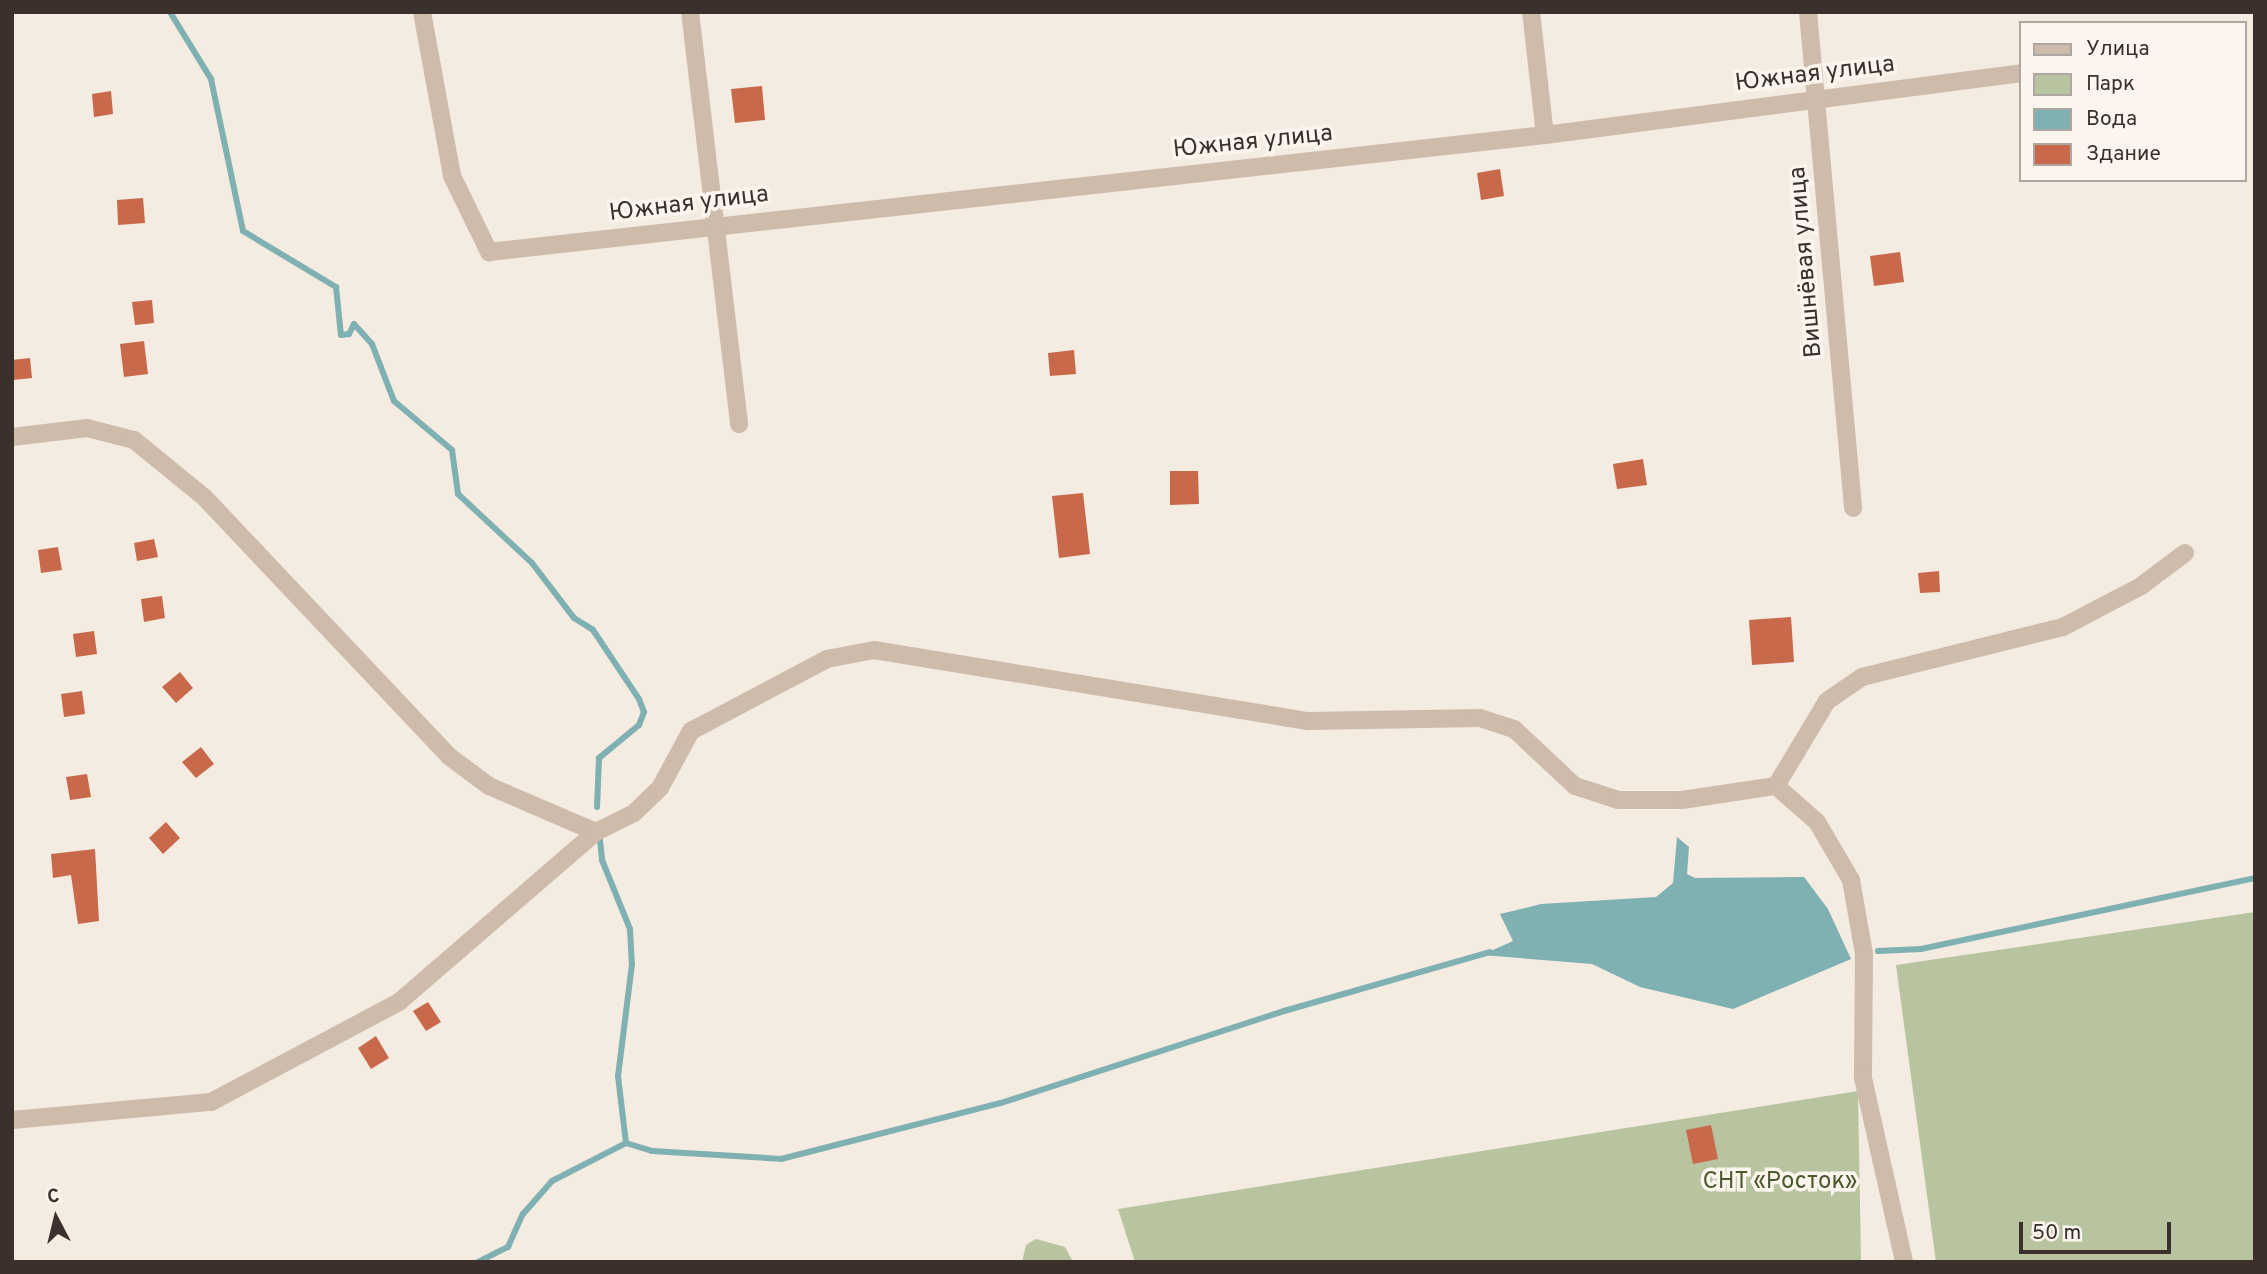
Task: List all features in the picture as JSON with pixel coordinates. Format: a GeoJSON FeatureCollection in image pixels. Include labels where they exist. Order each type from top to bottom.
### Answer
{"type":"FeatureCollection","features":[{"type":"Feature","properties":{"kind":"street","name":"Южная улица"},"geometry":{"type":"LineString","coordinates":[[422,12],[452,176],[489,252],[1545,135],[2018,73]]}},
{"type":"Feature","properties":{"kind":"street"},"geometry":{"type":"LineString","coordinates":[[690,12],[739,424]]}},
{"type":"Feature","properties":{"kind":"street"},"geometry":{"type":"LineString","coordinates":[[1531,12],[1545,135]]}},
{"type":"Feature","properties":{"kind":"street","name":"Вишнёвая улица"},"geometry":{"type":"LineString","coordinates":[[1808,12],[1853,508]]}},
{"type":"Feature","properties":{"kind":"street"},"geometry":{"type":"LineString","coordinates":[[12,437],[86,428],[134,440],[204,497],[450,757],[489,786],[596,832]]}},
{"type":"Feature","properties":{"kind":"street"},"geometry":{"type":"LineString","coordinates":[[1776,786],[1827,701],[1862,677],[2063,627],[2141,586],[2185,553]]}},
{"type":"Feature","properties":{"kind":"street"},"geometry":{"type":"LineString","coordinates":[[12,1120],[211,1102],[399,1002],[596,832],[634,813],[660,788],[691,731],[708,719],[827,659],[874,650],[1310,721],[1480,718],[1514,729],[1575,786],[1618,800],[1682,800],[1776,786],[1817,822],[1851,880],[1864,954],[1863,1078],[1904,1262]]}},
{"type":"Feature","properties":{"kind":"green space"},"geometry":{"type":"Polygon","coordinates":[[[2255,912],[2255,1262],[1936,1262],[1896,965],[2255,912]]]}},
{"type":"Feature","properties":{"kind":"green space","name":"СНТ «Росток»"},"geometry":{"type":"Polygon","coordinates":[[[1858,1091],[1861,1262],[1135,1262],[1118,1209],[1858,1091]]]}},
{"type":"Feature","properties":{"kind":"green space"},"geometry":{"type":"Polygon","coordinates":[[[1036,1239],[1065,1247],[1073,1262],[1022,1262],[1026,1245],[1036,1239]]]}},
{"type":"Feature","properties":{"kind":"water"},"geometry":{"type":"Polygon","coordinates":[[[1677,837],[1689,847],[1687,874],[1695,878],[1804,877],[1828,909],[1851,959],[1733,1009],[1640,987],[1592,964],[1482,955],[1513,941],[1500,914],[1541,904],[1656,897],[1673,883],[1677,837]]]}},
{"type":"Feature","properties":{"kind":"building"},"geometry":{"type":"Polygon","coordinates":[[[762,86],[765,120],[735,123],[731,89],[762,86]]]}},
{"type":"Feature","properties":{"kind":"building"},"geometry":{"type":"Polygon","coordinates":[[[111,91],[113,114],[94,117],[92,94],[111,91]]]}},
{"type":"Feature","properties":{"kind":"building"},"geometry":{"type":"Polygon","coordinates":[[[1500,169],[1504,196],[1481,200],[1477,173],[1500,169]]]}},
{"type":"Feature","properties":{"kind":"building"},"geometry":{"type":"Polygon","coordinates":[[[143,198],[145,223],[118,225],[117,200],[143,198]]]}},
{"type":"Feature","properties":{"kind":"building"},"geometry":{"type":"Polygon","coordinates":[[[1900,252],[1904,282],[1874,286],[1870,256],[1900,252]]]}},
{"type":"Feature","properties":{"kind":"building"},"geometry":{"type":"Polygon","coordinates":[[[152,300],[154,323],[135,325],[132,302],[152,300]]]}},
{"type":"Feature","properties":{"kind":"building"},"geometry":{"type":"Polygon","coordinates":[[[144,341],[148,374],[124,377],[120,344],[144,341]]]}},
{"type":"Feature","properties":{"kind":"building"},"geometry":{"type":"Polygon","coordinates":[[[1074,350],[1076,374],[1050,376],[1048,353],[1074,350]]]}},
{"type":"Feature","properties":{"kind":"building"},"geometry":{"type":"Polygon","coordinates":[[[30,358],[32,378],[13,380],[12,360],[30,358]]]}},
{"type":"Feature","properties":{"kind":"building"},"geometry":{"type":"Polygon","coordinates":[[[1643,459],[1647,485],[1617,489],[1613,464],[1643,459]]]}},
{"type":"Feature","properties":{"kind":"building"},"geometry":{"type":"Polygon","coordinates":[[[1170,471],[1198,471],[1199,504],[1170,505],[1170,471]]]}},
{"type":"Feature","properties":{"kind":"building"},"geometry":{"type":"Polygon","coordinates":[[[1083,493],[1090,554],[1059,558],[1052,496],[1083,493]]]}},
{"type":"Feature","properties":{"kind":"building"},"geometry":{"type":"Polygon","coordinates":[[[154,539],[158,557],[137,561],[134,543],[154,539]]]}},
{"type":"Feature","properties":{"kind":"building"},"geometry":{"type":"Polygon","coordinates":[[[58,547],[62,570],[41,573],[38,550],[58,547]]]}},
{"type":"Feature","properties":{"kind":"building"},"geometry":{"type":"Polygon","coordinates":[[[1939,571],[1940,592],[1920,593],[1918,573],[1939,571]]]}},
{"type":"Feature","properties":{"kind":"building"},"geometry":{"type":"Polygon","coordinates":[[[162,596],[165,618],[144,622],[141,599],[162,596]]]}},
{"type":"Feature","properties":{"kind":"building"},"geometry":{"type":"Polygon","coordinates":[[[1791,617],[1794,662],[1752,665],[1749,620],[1791,617]]]}},
{"type":"Feature","properties":{"kind":"building"},"geometry":{"type":"Polygon","coordinates":[[[94,631],[97,654],[76,657],[73,634],[94,631]]]}},
{"type":"Feature","properties":{"kind":"building"},"geometry":{"type":"Polygon","coordinates":[[[180,672],[193,688],[176,703],[162,687],[180,672]]]}},
{"type":"Feature","properties":{"kind":"building"},"geometry":{"type":"Polygon","coordinates":[[[82,691],[85,714],[64,717],[61,694],[82,691]]]}},
{"type":"Feature","properties":{"kind":"building"},"geometry":{"type":"Polygon","coordinates":[[[201,747],[214,764],[196,778],[182,762],[201,747]]]}},
{"type":"Feature","properties":{"kind":"building"},"geometry":{"type":"Polygon","coordinates":[[[87,774],[91,797],[70,800],[66,777],[87,774]]]}},
{"type":"Feature","properties":{"kind":"building"},"geometry":{"type":"Polygon","coordinates":[[[166,822],[180,838],[163,854],[149,838],[166,822]]]}},
{"type":"Feature","properties":{"kind":"building"},"geometry":{"type":"Polygon","coordinates":[[[95,849],[99,921],[78,924],[71,875],[53,878],[51,854],[95,849]]]}},
{"type":"Feature","properties":{"kind":"building"},"geometry":{"type":"Polygon","coordinates":[[[428,1002],[441,1022],[426,1031],[413,1011],[428,1002]]]}},
{"type":"Feature","properties":{"kind":"building"},"geometry":{"type":"Polygon","coordinates":[[[376,1036],[389,1058],[371,1069],[358,1048],[376,1036]]]}},
{"type":"Feature","properties":{"kind":"building"},"geometry":{"type":"Polygon","coordinates":[[[1711,1125],[1718,1159],[1693,1164],[1686,1130],[1711,1125]]]}},
{"type":"Feature","properties":{"kind":"waterway"},"geometry":{"type":"LineString","coordinates":[[170,12],[211,79],[243,231],[336,287],[341,335],[349,334],[354,324],[372,344],[394,401],[452,450],[458,494],[532,563],[574,618],[593,630],[639,699],[644,712],[639,725],[599,758],[597,807]]}},
{"type":"Feature","properties":{"kind":"waterway"},"geometry":{"type":"LineString","coordinates":[[600,840],[602,860],[630,929],[632,964],[618,1076],[626,1143]]}},
{"type":"Feature","properties":{"kind":"waterway"},"geometry":{"type":"LineString","coordinates":[[1878,951],[1921,949],[2255,878]]}},
{"type":"Feature","properties":{"kind":"waterway"},"geometry":{"type":"LineString","coordinates":[[478,1262],[508,1247],[523,1214],[552,1181],[626,1143],[652,1151],[781,1159],[1001,1103],[1284,1011],[1490,952]]}}]}
